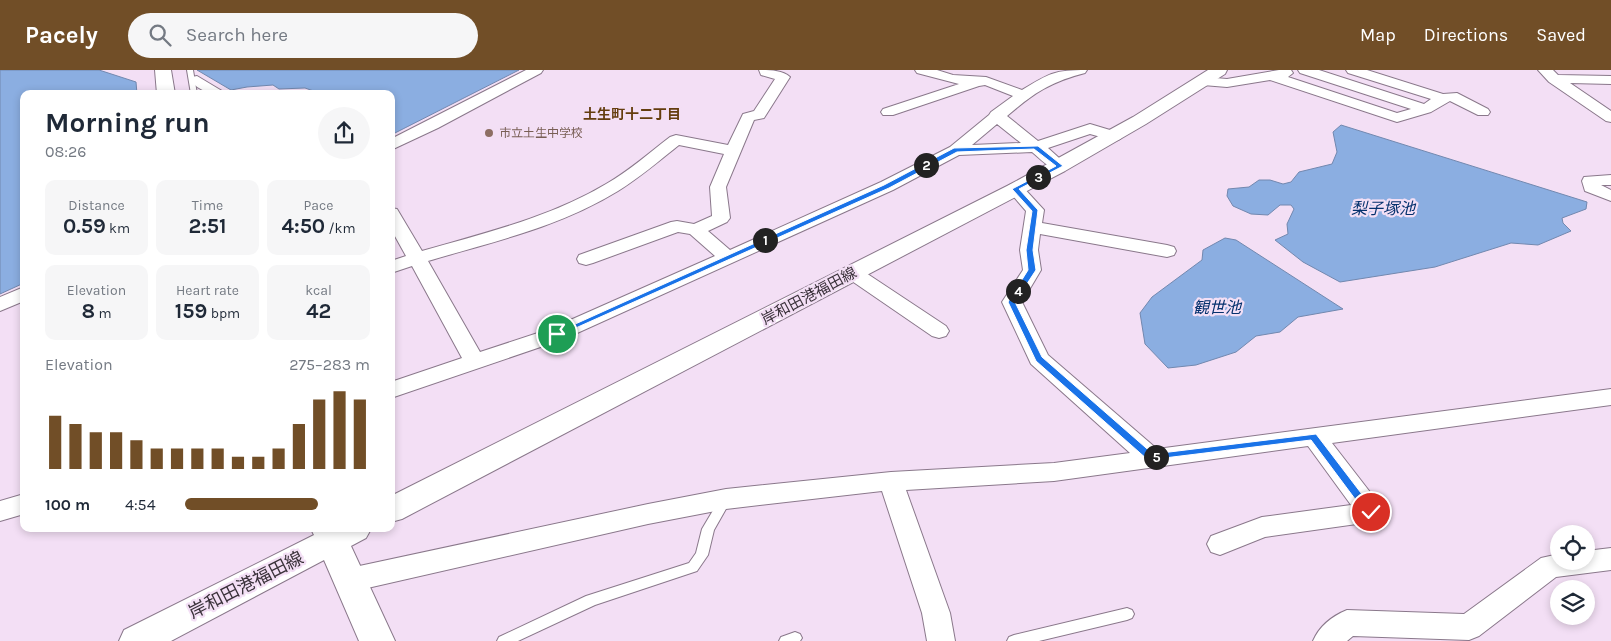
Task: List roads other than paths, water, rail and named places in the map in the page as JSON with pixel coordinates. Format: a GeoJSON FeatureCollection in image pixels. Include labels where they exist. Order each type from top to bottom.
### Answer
{"type":"FeatureCollection","features":[{"type":"Feature","properties":{"kind":"street"},"geometry":{"type":"LineString","coordinates":[[163,70],[166,90]]}},
{"type":"Feature","properties":{"kind":"street"},"geometry":{"type":"LineString","coordinates":[[395,143],[536,70]]}},
{"type":"Feature","properties":{"kind":"street"},"geometry":{"type":"LineString","coordinates":[[696,230],[721,218],[718,187],[732,151],[748,117],[759,115],[783,77],[766,72],[766,70]]}},
{"type":"Feature","properties":{"kind":"street"},"geometry":{"type":"LineString","coordinates":[[922,70],[952,79],[986,81],[1023,94]]}},
{"type":"Feature","properties":{"kind":"street"},"geometry":{"type":"LineString","coordinates":[[395,389],[557,334],[887,186],[956,150],[1037,80],[1080,70]]}},
{"type":"Feature","properties":{"kind":"street"},"geometry":{"type":"LineString","coordinates":[[1211,75],[1227,84],[1304,70],[1426,109]]}},
{"type":"Feature","properties":{"kind":"street"},"geometry":{"type":"LineString","coordinates":[[1352,70],[1442,98]]}},
{"type":"Feature","properties":{"kind":"street"},"geometry":{"type":"LineString","coordinates":[[1583,70],[1605,80]]}},
{"type":"Feature","properties":{"kind":"street"},"geometry":{"type":"LineString","coordinates":[[1549,74],[1605,80]]}},
{"type":"Feature","properties":{"kind":"street"},"geometry":{"type":"LineString","coordinates":[[1549,74],[1611,118]]}},
{"type":"Feature","properties":{"kind":"street","name":"岸和田港福田線"},"geometry":{"type":"LineString","coordinates":[[395,508],[1060,166],[1162,108],[1211,75]]}},
{"type":"Feature","properties":{"kind":"street"},"geometry":{"type":"LineString","coordinates":[[1272,76],[1397,118],[1426,109],[1442,98],[1452,96],[1483,112]]}},
{"type":"Feature","properties":{"kind":"street"},"geometry":{"type":"LineString","coordinates":[[193,81],[212,90]]}},
{"type":"Feature","properties":{"kind":"street"},"geometry":{"type":"LineString","coordinates":[[888,112],[977,82],[986,81]]}},
{"type":"Feature","properties":{"kind":"street"},"geometry":{"type":"LineString","coordinates":[[996,115],[1060,166]]}},
{"type":"Feature","properties":{"kind":"street"},"geometry":{"type":"LineString","coordinates":[[956,150],[1036,147],[1090,129],[1115,136]]}},
{"type":"Feature","properties":{"kind":"street"},"geometry":{"type":"LineString","coordinates":[[395,266],[525,227],[577,207],[620,184],[676,140],[732,151]]}},
{"type":"Feature","properties":{"kind":"street"},"geometry":{"type":"LineString","coordinates":[[1611,180],[1590,181],[1591,187],[1611,196]]}},
{"type":"Feature","properties":{"kind":"street"},"geometry":{"type":"LineString","coordinates":[[1015,189],[1035,210],[1030,250],[1032,270],[1012,302],[1039,359],[1152,458]]}},
{"type":"Feature","properties":{"kind":"street"},"geometry":{"type":"LineString","coordinates":[[395,220],[475,362]]}},
{"type":"Feature","properties":{"kind":"street"},"geometry":{"type":"LineString","coordinates":[[586,259],[677,226],[696,230],[727,257]]}},
{"type":"Feature","properties":{"kind":"street"},"geometry":{"type":"LineString","coordinates":[[1032,227],[1167,251]]}},
{"type":"Feature","properties":{"kind":"street"},"geometry":{"type":"LineString","coordinates":[[853,273],[936,323]]}},
{"type":"Feature","properties":{"kind":"street"},"geometry":{"type":"LineString","coordinates":[[0,305],[20,295]]}},
{"type":"Feature","properties":{"kind":"street"},"geometry":{"type":"LineString","coordinates":[[350,580],[648,514],[726,500],[891,481],[1054,472],[1611,396]]}},
{"type":"Feature","properties":{"kind":"street"},"geometry":{"type":"LineString","coordinates":[[1220,544],[1262,527],[1371,512],[1313,436]]}},
{"type":"Feature","properties":{"kind":"street"},"geometry":{"type":"LineString","coordinates":[[891,481],[936,613],[942,641]]}},
{"type":"Feature","properties":{"kind":"street"},"geometry":{"type":"LineString","coordinates":[[0,511],[20,505]]}},
{"type":"Feature","properties":{"kind":"street"},"geometry":{"type":"LineString","coordinates":[[338,533],[350,580],[377,641]]}},
{"type":"Feature","properties":{"kind":"street","name":"岸和田港福田線"},"geometry":{"type":"LineString","coordinates":[[137,641],[338,533]]}},
{"type":"Feature","properties":{"kind":"street"},"geometry":{"type":"LineString","coordinates":[[1327,641],[1347,623],[1473,634],[1550,566],[1611,559]]}},
{"type":"Feature","properties":{"kind":"lane"},"geometry":{"type":"LineString","coordinates":[[504,641],[591,600],[693,567],[702,555],[708,529],[726,500]]}},
{"type":"Feature","properties":{"kind":"lane"},"geometry":{"type":"LineString","coordinates":[[1014,641],[1127,614]]}},
{"type":"Feature","properties":{"kind":"water"},"geometry":{"type":"Polygon","coordinates":[[[0,70],[99,70],[136,82],[137,90],[20,90],[20,285],[0,294],[0,70]]]}},
{"type":"Feature","properties":{"kind":"water"},"geometry":{"type":"Polygon","coordinates":[[[197,70],[519,70],[395,133],[395,90],[279,89],[273,85],[231,90],[197,70]]]}},
{"type":"Feature","properties":{"kind":"water","name":"梨子塚池"},"geometry":{"type":"Polygon","coordinates":[[[1341,125],[1587,202],[1586,209],[1562,218],[1563,223],[1571,231],[1538,245],[1511,243],[1435,267],[1340,282],[1303,262],[1275,240],[1288,234],[1287,224],[1294,209],[1291,205],[1280,205],[1268,215],[1251,214],[1233,206],[1227,196],[1228,189],[1249,187],[1259,180],[1270,180],[1283,184],[1291,182],[1299,172],[1332,164],[1337,152],[1333,132],[1341,125]]]}},
{"type":"Feature","properties":{"kind":"water","name":"観世池"},"geometry":{"type":"Polygon","coordinates":[[[1225,238],[1236,240],[1343,309],[1298,317],[1280,332],[1256,336],[1236,352],[1196,365],[1168,368],[1145,344],[1140,313],[1152,297],[1202,260],[1203,250],[1225,238]]]}},
{"type":"Feature","properties":{"kind":"place","name":"市立土生中学校"},"geometry":{"type":"Point","coordinates":[489,133]}},
{"type":"Feature","properties":{"kind":"district","name":"土生町十二丁目"},"geometry":{"type":"Point","coordinates":[632,114]}}]}
